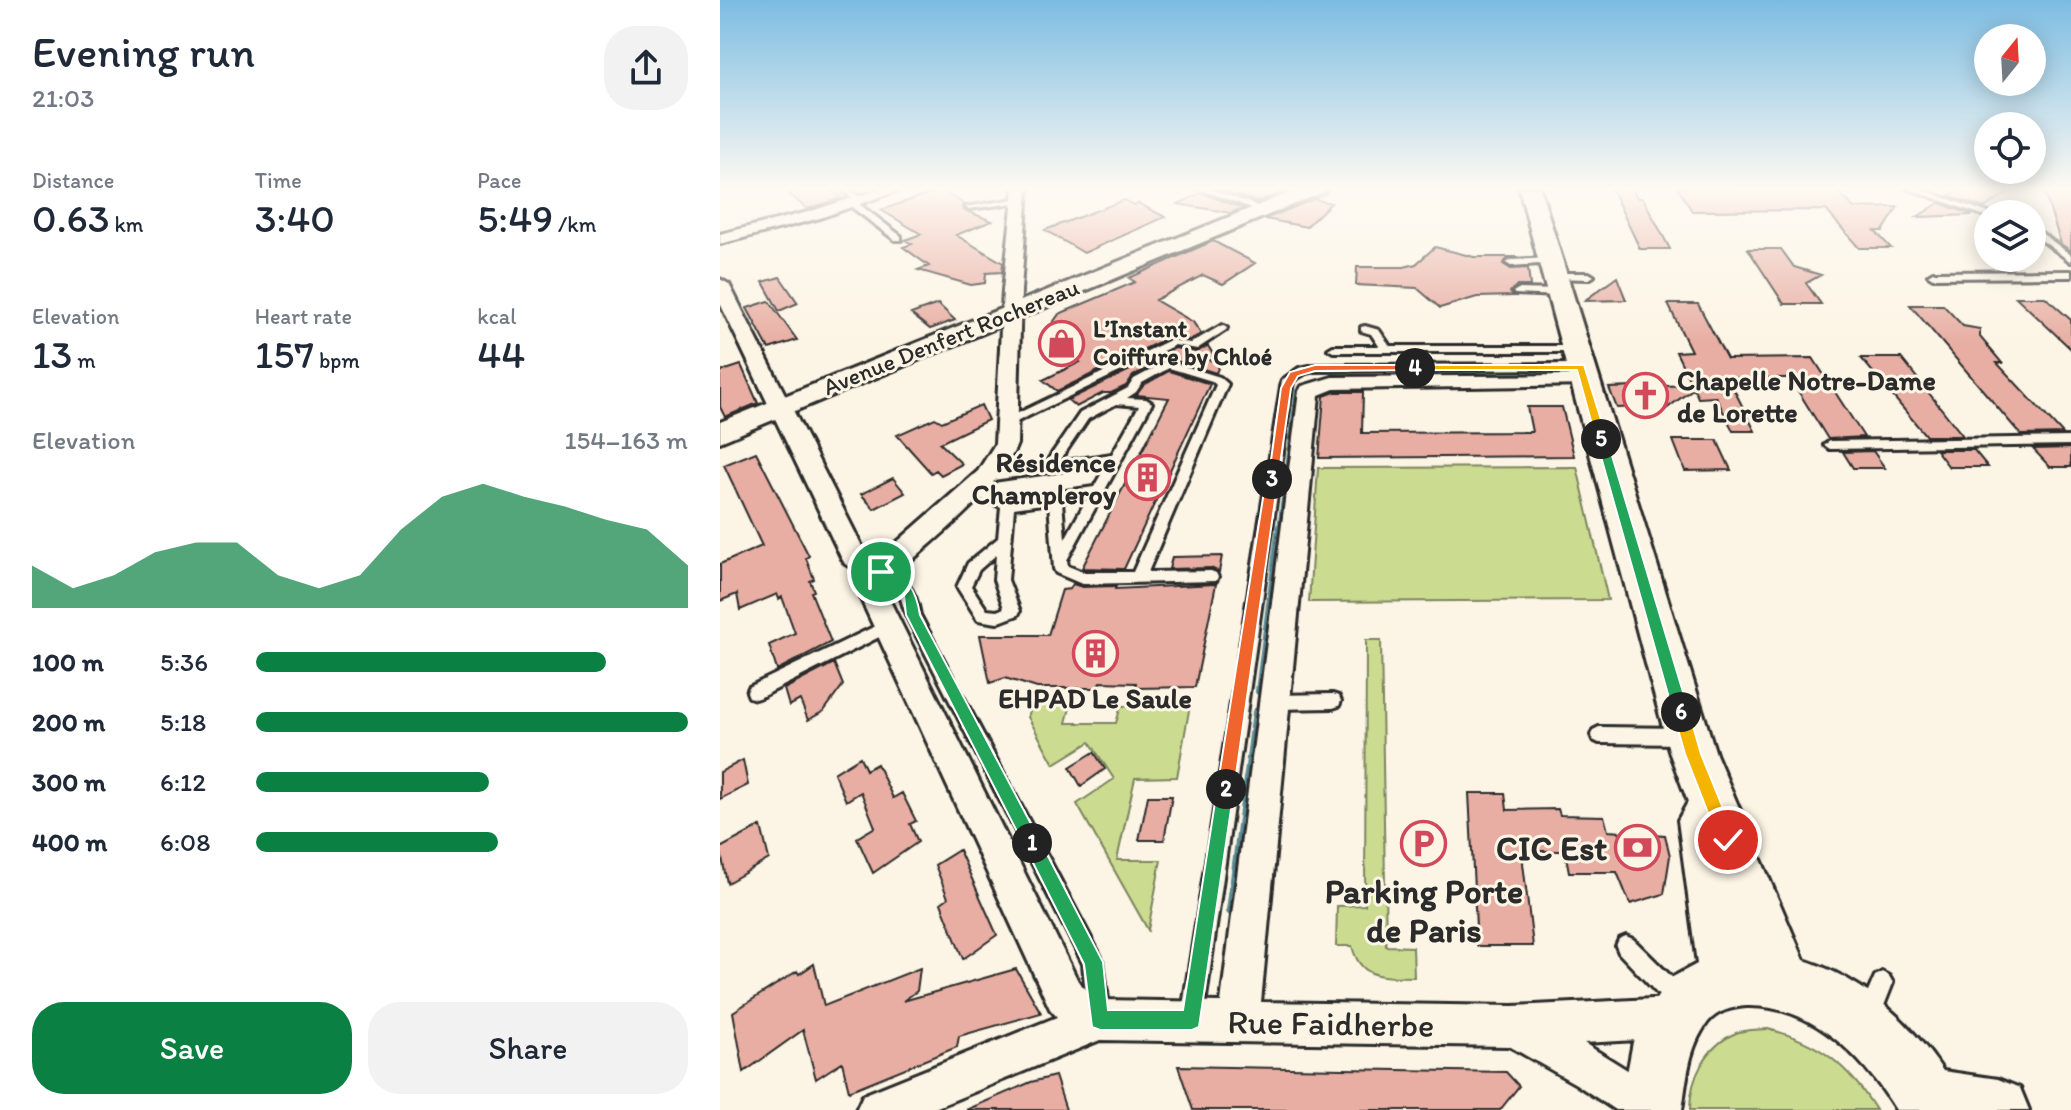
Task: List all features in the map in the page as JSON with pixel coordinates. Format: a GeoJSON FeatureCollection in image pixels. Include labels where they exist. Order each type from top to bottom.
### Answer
{"type":"FeatureCollection","features":[{"type":"Feature","properties":{"kind":"main road"},"geometry":{"type":"LineString","coordinates":[[1544,240],[1691,745],[1784,980]]}},
{"type":"Feature","properties":{"kind":"main road"},"geometry":{"type":"LineString","coordinates":[[1651,1109],[1655,1058],[1694,1000],[1691,745]]}},
{"type":"Feature","properties":{"kind":"main road"},"geometry":{"type":"LineString","coordinates":[[1694,1000],[1755,976],[1784,980],[1839,1004],[1874,1004],[1888,1047],[1929,1105],[1998,1110]]}},
{"type":"Feature","properties":{"kind":"street"},"geometry":{"type":"LineString","coordinates":[[1016,240],[1006,444],[999,461],[979,484],[881,572],[874,586],[875,599],[1064,995],[1078,1010],[1100,1020]]}},
{"type":"Feature","properties":{"kind":"street","name":"Avenue Denfert Rochereau"},"geometry":{"type":"LineString","coordinates":[[720,433],[1188,240]]}},
{"type":"Feature","properties":{"kind":"street"},"geometry":{"type":"LineString","coordinates":[[720,286],[854,557],[881,572]]}},
{"type":"Feature","properties":{"kind":"street"},"geometry":{"type":"LineString","coordinates":[[1239,1021],[1309,391],[1332,383],[1582,372]]}},
{"type":"Feature","properties":{"kind":"street","name":"Rue Faidherbe"},"geometry":{"type":"LineString","coordinates":[[878,1110],[1100,1020],[1513,1026],[1694,1000]]}},
{"type":"Feature","properties":{"kind":"street","name":"Rue Faidherbe"},"geometry":{"type":"LineString","coordinates":[[1513,1026],[1591,1069],[1651,1109]]}},
{"type":"Feature","properties":{"kind":"lane"},"geometry":{"type":"LineString","coordinates":[[2046,240],[2071,259]]}},
{"type":"Feature","properties":{"kind":"lane"},"geometry":{"type":"LineString","coordinates":[[1511,263],[1554,277],[1589,276]]}},
{"type":"Feature","properties":{"kind":"lane"},"geometry":{"type":"LineString","coordinates":[[1933,275],[2071,274]]}},
{"type":"Feature","properties":{"kind":"lane"},"geometry":{"type":"LineString","coordinates":[[1518,292],[1554,277]]}},
{"type":"Feature","properties":{"kind":"lane"},"geometry":{"type":"LineString","coordinates":[[1008,421],[1174,342],[1193,347],[1222,328]]}},
{"type":"Feature","properties":{"kind":"lane"},"geometry":{"type":"LineString","coordinates":[[1365,329],[1375,332],[1387,349]]}},
{"type":"Feature","properties":{"kind":"lane"},"geometry":{"type":"LineString","coordinates":[[1333,349],[1387,349],[1582,372]]}},
{"type":"Feature","properties":{"kind":"lane"},"geometry":{"type":"LineString","coordinates":[[1049,468],[1084,416],[1132,390],[1138,381],[1168,364],[1216,379],[1222,384],[1222,391],[1138,578]]}},
{"type":"Feature","properties":{"kind":"lane"},"geometry":{"type":"LineString","coordinates":[[1192,1020],[1288,380],[1303,370],[1315,368],[1582,372]]}},
{"type":"Feature","properties":{"kind":"lane"},"geometry":{"type":"LineString","coordinates":[[1059,563],[1146,403],[1114,400]]}},
{"type":"Feature","properties":{"kind":"lane"},"geometry":{"type":"LineString","coordinates":[[1830,445],[2071,441]]}},
{"type":"Feature","properties":{"kind":"lane"},"geometry":{"type":"LineString","coordinates":[[979,484],[1049,468],[1116,458]]}},
{"type":"Feature","properties":{"kind":"lane"},"geometry":{"type":"LineString","coordinates":[[979,484],[1008,504],[1098,491]]}},
{"type":"Feature","properties":{"kind":"lane"},"geometry":{"type":"LineString","coordinates":[[1055,497],[1059,563],[1061,569],[1073,576],[1211,577]]}},
{"type":"Feature","properties":{"kind":"lane"},"geometry":{"type":"LineString","coordinates":[[1002,542],[973,567],[964,587],[983,616],[997,617],[1013,611],[1001,580],[1002,542],[1008,504]]}},
{"type":"Feature","properties":{"kind":"lane"},"geometry":{"type":"LineString","coordinates":[[881,572],[903,584],[910,593],[913,615],[1093,962],[1100,1020]]}},
{"type":"Feature","properties":{"kind":"lane"},"geometry":{"type":"LineString","coordinates":[[755,692],[886,627]]}},
{"type":"Feature","properties":{"kind":"lane"},"geometry":{"type":"LineString","coordinates":[[1275,702],[1333,701]]}},
{"type":"Feature","properties":{"kind":"lane"},"geometry":{"type":"LineString","coordinates":[[1599,735],[1691,745]]}},
{"type":"Feature","properties":{"kind":"lane"},"geometry":{"type":"LineString","coordinates":[[1626,946],[1694,1000]]}},
{"type":"Feature","properties":{"kind":"green space"},"geometry":{"type":"Polygon","coordinates":[[[1577,467],[1608,600],[1309,602],[1318,468],[1577,467]]]}},
{"type":"Feature","properties":{"kind":"green space"},"geometry":{"type":"Polygon","coordinates":[[[1366,640],[1381,640],[1386,946],[1413,947],[1414,977],[1375,974],[1361,965],[1352,946],[1336,946],[1337,906],[1365,905],[1366,640]]]}},
{"type":"Feature","properties":{"kind":"green space"},"geometry":{"type":"Polygon","coordinates":[[[1032,704],[1071,704],[1066,723],[1116,723],[1121,706],[1190,705],[1177,777],[1135,778],[1117,860],[1161,860],[1148,930],[1077,804],[1114,779],[1090,742],[1054,764],[1028,717],[1032,704]]]}},
{"type":"Feature","properties":{"kind":"green space"},"geometry":{"type":"Polygon","coordinates":[[[1768,1029],[1802,1041],[1831,1058],[1854,1080],[1876,1110],[1690,1110],[1697,1075],[1716,1046],[1740,1032],[1768,1029]]]}},
{"type":"Feature","properties":{"kind":"building"},"geometry":{"type":"Polygon","coordinates":[[[905,240],[964,240],[1003,263],[1002,272],[986,273],[985,283],[971,285],[918,270],[929,266],[903,247],[912,244],[905,240]]]}},
{"type":"Feature","properties":{"kind":"building"},"geometry":{"type":"Polygon","coordinates":[[[1062,240],[1114,240],[1084,253],[1062,240]]]}},
{"type":"Feature","properties":{"kind":"building"},"geometry":{"type":"Polygon","coordinates":[[[1636,240],[1665,240],[1670,249],[1640,249],[1636,240]]]}},
{"type":"Feature","properties":{"kind":"building"},"geometry":{"type":"Polygon","coordinates":[[[1852,240],[1883,240],[1891,248],[1859,248],[1852,240]]]}},
{"type":"Feature","properties":{"kind":"building"},"geometry":{"type":"Polygon","coordinates":[[[2060,240],[2071,240],[2071,251],[2060,240]]]}},
{"type":"Feature","properties":{"kind":"building"},"geometry":{"type":"Polygon","coordinates":[[[1213,241],[1255,263],[1223,284],[1203,275],[1155,300],[1193,322],[1201,334],[1190,340],[1169,337],[1057,391],[1043,380],[1080,362],[1043,337],[1059,314],[1135,282],[1129,278],[1213,241]]]}},
{"type":"Feature","properties":{"kind":"building"},"geometry":{"type":"Polygon","coordinates":[[[1435,247],[1474,257],[1509,257],[1503,264],[1511,269],[1528,268],[1530,286],[1516,286],[1510,292],[1513,296],[1477,297],[1440,308],[1417,288],[1356,285],[1357,267],[1416,264],[1435,247]]]}},
{"type":"Feature","properties":{"kind":"building"},"geometry":{"type":"Polygon","coordinates":[[[1748,249],[1781,249],[1794,267],[1821,275],[1806,283],[1821,304],[1784,304],[1748,249]]]}},
{"type":"Feature","properties":{"kind":"building"},"geometry":{"type":"Polygon","coordinates":[[[780,277],[798,303],[779,311],[763,282],[780,277]]]}},
{"type":"Feature","properties":{"kind":"building"},"geometry":{"type":"Polygon","coordinates":[[[1617,277],[1626,300],[1584,301],[1617,277]]]}},
{"type":"Feature","properties":{"kind":"building"},"geometry":{"type":"Polygon","coordinates":[[[2016,297],[2045,297],[2071,320],[2071,349],[2016,297]]]}},
{"type":"Feature","properties":{"kind":"building"},"geometry":{"type":"Polygon","coordinates":[[[769,301],[797,340],[769,349],[747,308],[769,301]]]}},
{"type":"Feature","properties":{"kind":"building"},"geometry":{"type":"Polygon","coordinates":[[[938,304],[955,320],[930,329],[911,314],[938,304]]]}},
{"type":"Feature","properties":{"kind":"building"},"geometry":{"type":"Polygon","coordinates":[[[1668,304],[1698,304],[1727,359],[1813,358],[1864,437],[1828,439],[1790,378],[1728,378],[1755,431],[1733,431],[1716,397],[1698,398],[1694,388],[1662,412],[1660,406],[1617,408],[1609,388],[1692,385],[1676,352],[1691,351],[1668,304]]]}},
{"type":"Feature","properties":{"kind":"building"},"geometry":{"type":"Polygon","coordinates":[[[1910,305],[1943,305],[1963,326],[1980,329],[1980,337],[2002,363],[1997,363],[2063,434],[2021,435],[1910,305]]]}},
{"type":"Feature","properties":{"kind":"building"},"geometry":{"type":"Polygon","coordinates":[[[1208,346],[1213,354],[1206,359],[1220,363],[1216,373],[1167,358],[1133,376],[1126,386],[1111,393],[1103,393],[1076,407],[1068,400],[1175,348],[1196,352],[1208,346]]]}},
{"type":"Feature","properties":{"kind":"building"},"geometry":{"type":"Polygon","coordinates":[[[1861,358],[1901,358],[1963,436],[1926,436],[1861,358]]]}},
{"type":"Feature","properties":{"kind":"building"},"geometry":{"type":"Polygon","coordinates":[[[741,365],[758,403],[725,417],[720,407],[720,372],[741,365]]]}},
{"type":"Feature","properties":{"kind":"building","name":"Résidence Champleroy"},"geometry":{"type":"Polygon","coordinates":[[[1169,371],[1210,384],[1124,569],[1082,568],[1169,398],[1136,395],[1144,385],[1169,371]]]}},
{"type":"Feature","properties":{"kind":"building"},"geometry":{"type":"Polygon","coordinates":[[[1335,392],[1363,392],[1362,433],[1532,432],[1527,407],[1562,407],[1574,456],[1319,458],[1324,396],[1335,392]]]}},
{"type":"Feature","properties":{"kind":"building"},"geometry":{"type":"Polygon","coordinates":[[[981,405],[988,420],[940,443],[962,464],[941,475],[936,470],[931,473],[897,435],[935,418],[942,422],[981,405]]]}},
{"type":"Feature","properties":{"kind":"building"},"geometry":{"type":"Polygon","coordinates":[[[1673,440],[1717,440],[1731,470],[1685,471],[1673,440]]]}},
{"type":"Feature","properties":{"kind":"building"},"geometry":{"type":"Polygon","coordinates":[[[2071,448],[2071,467],[2050,467],[2033,449],[2071,448]]]}},
{"type":"Feature","properties":{"kind":"building"},"geometry":{"type":"Polygon","coordinates":[[[1936,450],[1974,450],[1988,467],[1949,467],[1936,450]]]}},
{"type":"Feature","properties":{"kind":"building"},"geometry":{"type":"Polygon","coordinates":[[[1873,451],[1885,468],[1853,468],[1843,452],[1873,451]]]}},
{"type":"Feature","properties":{"kind":"building"},"geometry":{"type":"Polygon","coordinates":[[[756,452],[809,556],[806,558],[814,579],[810,581],[814,591],[811,592],[831,642],[777,670],[769,645],[795,633],[782,597],[779,599],[777,594],[740,610],[737,594],[720,601],[720,564],[762,546],[724,465],[756,452]]]}},
{"type":"Feature","properties":{"kind":"building"},"geometry":{"type":"Polygon","coordinates":[[[893,478],[905,493],[874,509],[861,494],[893,478]]]}},
{"type":"Feature","properties":{"kind":"building"},"geometry":{"type":"Polygon","coordinates":[[[1222,556],[1219,572],[1211,568],[1169,569],[1172,557],[1222,556]]]}},
{"type":"Feature","properties":{"kind":"building","name":"EHPAD Le Saule"},"geometry":{"type":"Polygon","coordinates":[[[1073,584],[1082,587],[1116,586],[1115,589],[1216,584],[1195,687],[1135,688],[1136,683],[1100,682],[1097,688],[1037,688],[1005,678],[990,683],[980,635],[1048,635],[1062,590],[1070,589],[1073,584]]]}},
{"type":"Feature","properties":{"kind":"building"},"geometry":{"type":"Polygon","coordinates":[[[834,663],[843,685],[824,711],[808,720],[800,700],[789,706],[784,689],[834,663]]]}},
{"type":"Feature","properties":{"kind":"building"},"geometry":{"type":"Polygon","coordinates":[[[1094,752],[1105,769],[1081,786],[1070,767],[1094,752]]]}},
{"type":"Feature","properties":{"kind":"building"},"geometry":{"type":"Polygon","coordinates":[[[860,757],[866,770],[877,764],[893,798],[902,793],[916,821],[910,824],[918,842],[873,873],[857,838],[875,827],[861,792],[846,801],[834,773],[860,757]]]}},
{"type":"Feature","properties":{"kind":"building"},"geometry":{"type":"Polygon","coordinates":[[[743,760],[748,785],[720,799],[720,772],[743,760]]]}},
{"type":"Feature","properties":{"kind":"building"},"geometry":{"type":"Polygon","coordinates":[[[1469,793],[1505,793],[1507,810],[1558,809],[1560,815],[1604,816],[1608,831],[1665,835],[1670,856],[1664,894],[1630,904],[1617,872],[1569,872],[1565,851],[1525,851],[1523,863],[1533,946],[1477,946],[1469,793]]]}},
{"type":"Feature","properties":{"kind":"building"},"geometry":{"type":"Polygon","coordinates":[[[1148,796],[1172,796],[1164,840],[1139,840],[1148,796]]]}},
{"type":"Feature","properties":{"kind":"building"},"geometry":{"type":"Polygon","coordinates":[[[761,826],[769,859],[727,883],[720,848],[761,826]]]}},
{"type":"Feature","properties":{"kind":"building"},"geometry":{"type":"Polygon","coordinates":[[[959,850],[997,935],[963,959],[941,903],[948,898],[935,865],[959,850]]]}},
{"type":"Feature","properties":{"kind":"building"},"geometry":{"type":"Polygon","coordinates":[[[814,964],[824,1006],[920,968],[917,991],[903,1001],[1016,969],[1041,1013],[959,1036],[957,1047],[849,1091],[842,1062],[816,1079],[803,1030],[744,1072],[733,1012],[797,971],[799,974],[814,964]]]}},
{"type":"Feature","properties":{"kind":"building"},"geometry":{"type":"Polygon","coordinates":[[[1178,1066],[1506,1072],[1519,1086],[1500,1110],[1193,1110],[1178,1066]]]}},
{"type":"Feature","properties":{"kind":"building"},"geometry":{"type":"Polygon","coordinates":[[[1055,1076],[1066,1110],[966,1110],[1031,1082],[1055,1076]]]}},
{"type":"Feature","properties":{"kind":"waterway"},"geometry":{"type":"LineString","coordinates":[[1280,529],[1298,391]]}},
{"type":"Feature","properties":{"kind":"waterway"},"geometry":{"type":"LineString","coordinates":[[1259,691],[1280,527]]}},
{"type":"Feature","properties":{"kind":"waterway"},"geometry":{"type":"LineString","coordinates":[[1247,781],[1256,712]]}},
{"type":"Feature","properties":{"kind":"waterway"},"geometry":{"type":"LineString","coordinates":[[1231,911],[1248,779]]}},
{"type":"Feature","properties":{"kind":"place","name":"L’Instant Coiffure by Chloé"},"geometry":{"type":"Point","coordinates":[1062,343]}},
{"type":"Feature","properties":{"kind":"place","name":"Chapelle Notre-Dame de Lorette"},"geometry":{"type":"Point","coordinates":[1646,396]}},
{"type":"Feature","properties":{"kind":"place","name":"Résidence Champleroy"},"geometry":{"type":"Point","coordinates":[1147,478]}},
{"type":"Feature","properties":{"kind":"place","name":"EHPAD Le Saule"},"geometry":{"type":"Point","coordinates":[1095,654]}},
{"type":"Feature","properties":{"kind":"place","name":"Parking Porte de Paris"},"geometry":{"type":"Point","coordinates":[1424,843]}},
{"type":"Feature","properties":{"kind":"place","name":"CIC Est"},"geometry":{"type":"Point","coordinates":[1638,848]}},
{"type":"Feature","properties":{"kind":"route"},"geometry":{"type":"LineString","coordinates":[[881,572],[903,584],[910,593],[913,615],[1093,962],[1100,1020],[1192,1020],[1288,380],[1294,374],[1315,368],[1581,367],[1693,754],[1728,840]]}}]}
